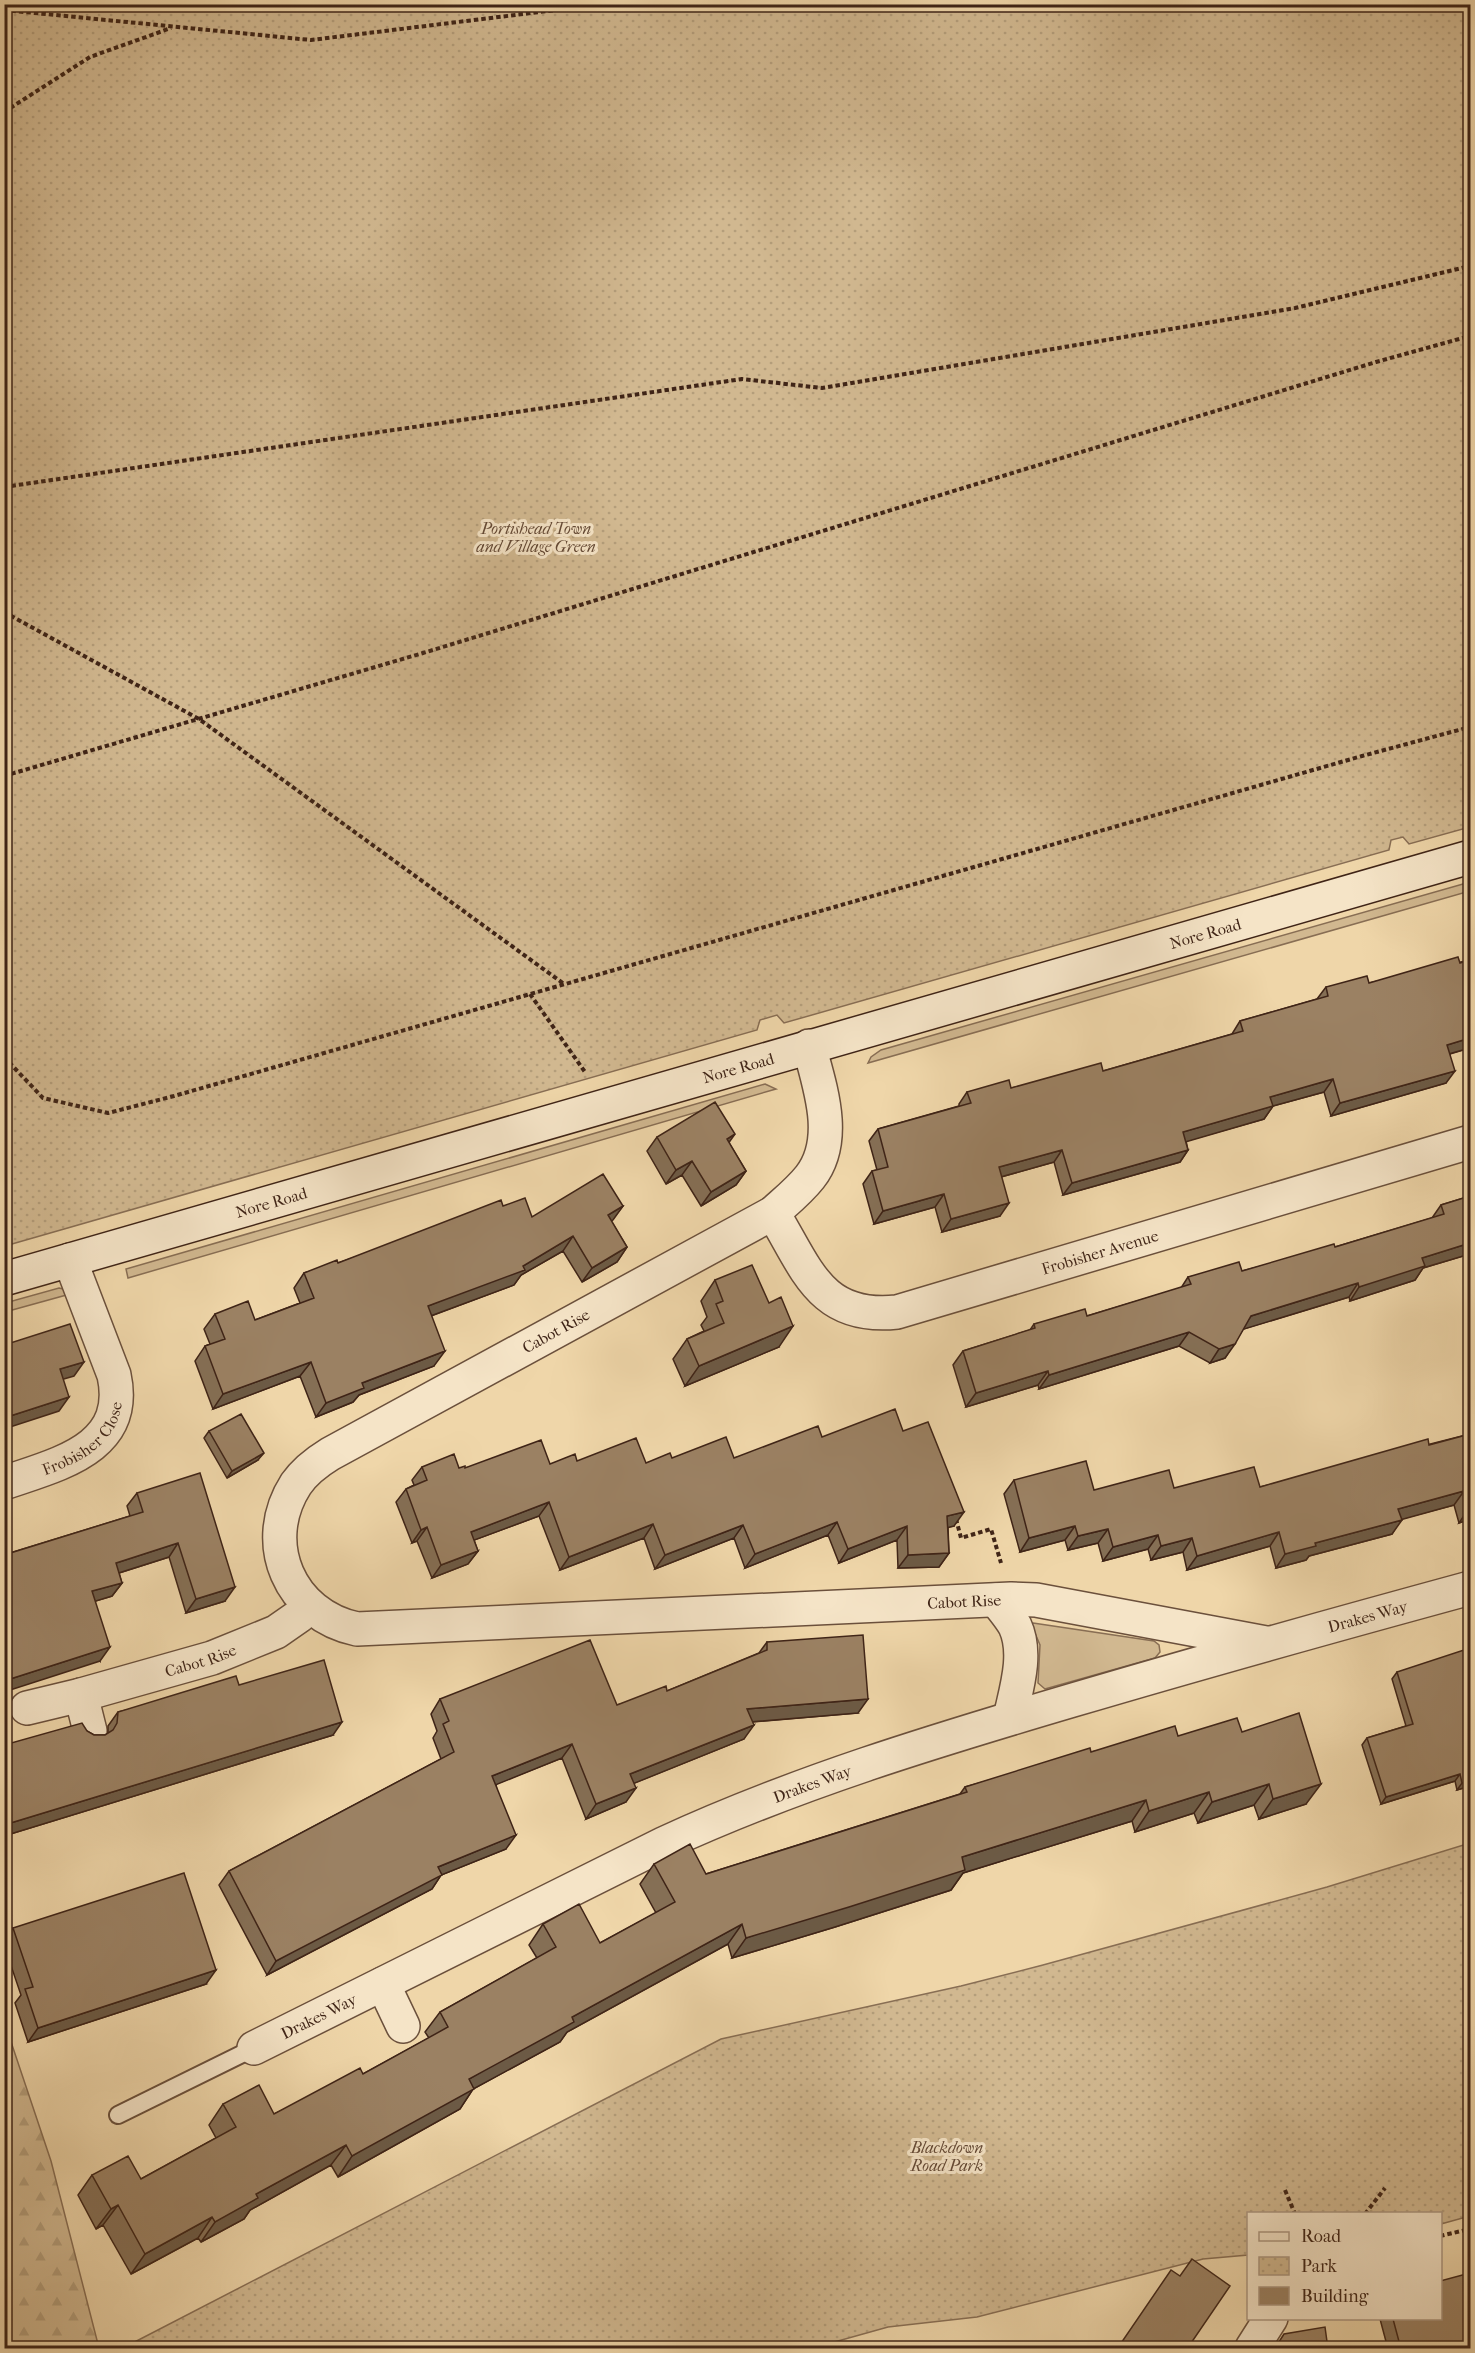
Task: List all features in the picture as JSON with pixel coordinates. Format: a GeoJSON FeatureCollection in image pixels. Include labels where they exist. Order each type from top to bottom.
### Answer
{"type":"FeatureCollection","features":[{"type":"Feature","properties":{"kind":"street","name":"Nore Road"},"geometry":{"type":"LineString","coordinates":[[4,1279],[1470,857]]}},
{"type":"Feature","properties":{"kind":"street","name":"Cabot Rise"},"geometry":{"type":"LineString","coordinates":[[809,1046],[824,1109],[825,1147],[810,1177],[772,1213],[310,1467],[296,1484],[285,1509],[281,1545],[287,1576],[292,1587],[308,1604],[328,1619],[357,1629],[1003,1599],[1020,1642],[1020,1668],[1010,1718]]}},
{"type":"Feature","properties":{"kind":"street","name":"Frobisher Avenue"},"geometry":{"type":"LineString","coordinates":[[772,1213],[815,1282],[828,1297],[855,1311],[878,1314],[897,1312],[1470,1142]]}},
{"type":"Feature","properties":{"kind":"street","name":"Frobisher Close"},"geometry":{"type":"LineString","coordinates":[[4,1483],[83,1452],[101,1438],[115,1412],[114,1375],[70,1260]]}},
{"type":"Feature","properties":{"kind":"street","name":"Drakes Way"},"geometry":{"type":"LineString","coordinates":[[254,2048],[710,1822],[820,1778],[1010,1718],[1266,1643],[1470,1588]]}},
{"type":"Feature","properties":{"kind":"street","name":"Drakes Way"},"geometry":{"type":"LineString","coordinates":[[1003,1599],[1044,1600],[1266,1643]]}},
{"type":"Feature","properties":{"kind":"street","name":"Cabot Rise"},"geometry":{"type":"LineString","coordinates":[[27,1708],[187,1666],[243,1647],[289,1624],[308,1604]]}},
{"type":"Feature","properties":{"kind":"street"},"geometry":{"type":"LineString","coordinates":[[81,1695],[90,1731]]}},
{"type":"Feature","properties":{"kind":"street"},"geometry":{"type":"LineString","coordinates":[[383,1984],[403,2026]]}},
{"type":"Feature","properties":{"kind":"street"},"geometry":{"type":"LineString","coordinates":[[1252,2349],[1270,2320]]}},
{"type":"Feature","properties":{"kind":"lane"},"geometry":{"type":"LineString","coordinates":[[118,2115],[254,2048]]}},
{"type":"Feature","properties":{"kind":"path"},"geometry":{"type":"LineString","coordinates":[[4,10],[311,40],[605,4]]}},
{"type":"Feature","properties":{"kind":"path"},"geometry":{"type":"LineString","coordinates":[[4,112],[90,57],[175,27]]}},
{"type":"Feature","properties":{"kind":"path"},"geometry":{"type":"LineString","coordinates":[[4,487],[742,379],[822,388],[1295,308],[1470,266]]}},
{"type":"Feature","properties":{"kind":"path"},"geometry":{"type":"LineString","coordinates":[[4,776],[434,649],[1376,362],[1470,336]]}},
{"type":"Feature","properties":{"kind":"path"},"geometry":{"type":"LineString","coordinates":[[5,611],[199,719],[564,984]]}},
{"type":"Feature","properties":{"kind":"path"},"geometry":{"type":"LineString","coordinates":[[4,1057],[43,1098],[108,1113],[1339,762],[1470,728]]}},
{"type":"Feature","properties":{"kind":"path"},"geometry":{"type":"LineString","coordinates":[[530,994],[609,1104]]}},
{"type":"Feature","properties":{"kind":"path"},"geometry":{"type":"LineString","coordinates":[[954,1512],[961,1538],[992,1529],[1003,1599]]}},
{"type":"Feature","properties":{"kind":"path"},"geometry":{"type":"LineString","coordinates":[[1367,2212],[1385,2188]]}},
{"type":"Feature","properties":{"kind":"path"},"geometry":{"type":"LineString","coordinates":[[1285,2190],[1294,2212]]}},
{"type":"Feature","properties":{"kind":"path"},"geometry":{"type":"LineString","coordinates":[[1442,2236],[1470,2229]]}},
{"type":"Feature","properties":{"kind":"green space","name":"Portishead Town and Village Green"},"geometry":{"type":"Polygon","coordinates":[[[5,4],[1470,5],[1470,827],[1409,844],[1403,837],[1391,840],[1389,850],[784,1023],[777,1015],[760,1020],[757,1030],[5,1246],[5,4]]]}},
{"type":"Feature","properties":{"kind":"green space"},"geometry":{"type":"Polygon","coordinates":[[[1470,882],[1470,891],[868,1063],[871,1057],[881,1050],[1470,882]]]}},
{"type":"Feature","properties":{"kind":"green space"},"geometry":{"type":"Polygon","coordinates":[[[765,1084],[776,1089],[128,1278],[126,1269],[765,1084]]]}},
{"type":"Feature","properties":{"kind":"green space"},"geometry":{"type":"Polygon","coordinates":[[[59,1288],[67,1290],[70,1294],[5,1312],[5,1303],[59,1288]]]}},
{"type":"Feature","properties":{"kind":"green space"},"geometry":{"type":"Polygon","coordinates":[[[1031,1624],[1154,1641],[1159,1645],[1160,1652],[1155,1658],[1045,1689],[1038,1683],[1040,1645],[1031,1624]]]}},
{"type":"Feature","properties":{"kind":"green space","name":"Blackdown Road Park"},"geometry":{"type":"Polygon","coordinates":[[[1470,1843],[1470,2216],[1442,2224],[1442,2212],[1247,2212],[1247,2255],[1203,2259],[977,2317],[888,2327],[813,2348],[123,2348],[721,2039],[961,1986],[1327,1887],[1470,1843]]]}},
{"type":"Feature","properties":{"kind":"green space"},"geometry":{"type":"Polygon","coordinates":[[[4,2021],[51,2161],[99,2348],[5,2348],[4,2021]]]}},
{"type":"Feature","properties":{"kind":"building"},"geometry":{"type":"Polygon","coordinates":[[[1458,957],[1460,963],[1470,960],[1470,1038],[1447,1045],[1455,1071],[1340,1103],[1333,1079],[1270,1097],[1273,1106],[1183,1132],[1188,1150],[1072,1183],[1062,1150],[999,1167],[1009,1203],[951,1219],[944,1194],[883,1211],[872,1171],[888,1167],[878,1129],[971,1103],[967,1092],[1009,1080],[1011,1088],[1101,1063],[1103,1071],[1243,1031],[1240,1021],[1328,996],[1326,987],[1367,976],[1369,983],[1458,957]]]}},
{"type":"Feature","properties":{"kind":"building"},"geometry":{"type":"Polygon","coordinates":[[[715,1102],[735,1134],[727,1139],[746,1171],[711,1192],[692,1161],[676,1170],[657,1137],[715,1102]]]}},
{"type":"Feature","properties":{"kind":"building"},"geometry":{"type":"Polygon","coordinates":[[[603,1174],[623,1206],[608,1215],[627,1247],[592,1268],[573,1236],[523,1266],[525,1270],[428,1306],[445,1351],[362,1383],[364,1388],[326,1403],[311,1362],[223,1394],[205,1346],[225,1339],[215,1314],[248,1301],[255,1320],[314,1298],[304,1273],[337,1260],[338,1263],[501,1200],[503,1206],[525,1198],[532,1217],[603,1174]]]}},
{"type":"Feature","properties":{"kind":"building"},"geometry":{"type":"Polygon","coordinates":[[[1470,1196],[1470,1243],[1422,1258],[1425,1266],[1359,1287],[1358,1283],[1251,1316],[1235,1344],[1219,1349],[1189,1332],[1049,1375],[1048,1371],[976,1393],[963,1351],[1035,1328],[1034,1324],[1085,1309],[1087,1316],[1191,1284],[1188,1277],[1239,1262],[1242,1271],[1334,1244],[1335,1247],[1444,1214],[1441,1205],[1470,1196]]]}},
{"type":"Feature","properties":{"kind":"building"},"geometry":{"type":"Polygon","coordinates":[[[752,1265],[769,1303],[781,1297],[793,1326],[699,1366],[687,1339],[724,1323],[716,1304],[723,1301],[715,1280],[752,1265]]]}},
{"type":"Feature","properties":{"kind":"building"},"geometry":{"type":"Polygon","coordinates":[[[70,1324],[84,1362],[60,1369],[69,1397],[4,1418],[4,1345],[70,1324]]]}},
{"type":"Feature","properties":{"kind":"building"},"geometry":{"type":"Polygon","coordinates":[[[895,1409],[903,1431],[928,1422],[964,1512],[947,1516],[949,1553],[908,1555],[907,1526],[848,1549],[837,1522],[755,1554],[743,1525],[665,1555],[653,1524],[569,1557],[549,1502],[471,1532],[478,1551],[441,1565],[427,1527],[421,1530],[406,1489],[427,1480],[422,1467],[454,1454],[459,1468],[465,1466],[465,1468],[541,1440],[550,1464],[575,1454],[577,1461],[636,1438],[646,1463],[670,1453],[672,1458],[726,1437],[734,1458],[818,1426],[822,1437],[895,1409]]]}},
{"type":"Feature","properties":{"kind":"building"},"geometry":{"type":"Polygon","coordinates":[[[241,1414],[264,1453],[232,1471],[209,1431],[241,1414]]]}},
{"type":"Feature","properties":{"kind":"building"},"geometry":{"type":"Polygon","coordinates":[[[1470,1434],[1470,1508],[1464,1491],[1398,1509],[1402,1520],[1315,1543],[1316,1546],[1285,1554],[1279,1532],[1197,1556],[1192,1538],[1161,1546],[1158,1535],[1113,1547],[1108,1529],[1078,1536],[1075,1526],[1029,1538],[1014,1480],[1086,1461],[1094,1490],[1169,1470],[1174,1488],[1254,1467],[1260,1487],[1428,1439],[1429,1445],[1470,1434]]]}},
{"type":"Feature","properties":{"kind":"building"},"geometry":{"type":"Polygon","coordinates":[[[200,1473],[235,1587],[196,1599],[178,1543],[116,1563],[122,1583],[92,1591],[110,1647],[4,1681],[4,1546],[7,1554],[143,1512],[137,1493],[200,1473]]]}},
{"type":"Feature","properties":{"kind":"building"},"geometry":{"type":"Polygon","coordinates":[[[863,1635],[868,1699],[747,1709],[754,1725],[630,1774],[636,1788],[596,1804],[572,1744],[492,1776],[516,1835],[438,1867],[442,1875],[276,1961],[229,1871],[454,1752],[443,1724],[449,1721],[440,1699],[590,1640],[617,1705],[666,1686],[667,1691],[767,1650],[767,1642],[863,1635]]]}},
{"type":"Feature","properties":{"kind":"building"},"geometry":{"type":"Polygon","coordinates":[[[1470,1648],[1470,1780],[1462,1783],[1460,1774],[1386,1797],[1367,1738],[1413,1724],[1397,1672],[1470,1648]]]}},
{"type":"Feature","properties":{"kind":"building"},"geometry":{"type":"Polygon","coordinates":[[[324,1660],[342,1722],[4,1825],[4,1745],[82,1723],[87,1731],[94,1735],[105,1735],[113,1730],[117,1723],[118,1712],[236,1676],[239,1685],[324,1660]]]}},
{"type":"Feature","properties":{"kind":"building"},"geometry":{"type":"Polygon","coordinates":[[[1299,1713],[1321,1784],[1273,1799],[1269,1784],[1212,1802],[1209,1792],[1149,1811],[1146,1800],[962,1857],[965,1870],[849,1907],[746,1938],[742,1924],[572,2017],[574,2022],[469,2079],[474,2089],[352,2156],[346,2145],[256,2194],[258,2198],[215,2222],[212,2217],[145,2254],[118,2205],[111,2209],[92,2175],[128,2156],[141,2179],[236,2127],[223,2104],[259,2085],[274,2114],[360,2068],[363,2074],[448,2027],[440,2012],[556,1947],[543,1924],[579,1904],[600,1943],[675,1902],[654,1864],[690,1844],[706,1874],[967,1792],[965,1787],[1090,1748],[1091,1752],[1175,1726],[1178,1736],[1237,1718],[1242,1732],[1299,1713]]]}},
{"type":"Feature","properties":{"kind":"building"},"geometry":{"type":"Polygon","coordinates":[[[184,1873],[216,1970],[38,2028],[25,1989],[33,1987],[13,1928],[184,1873]]]}},
{"type":"Feature","properties":{"kind":"building"},"geometry":{"type":"Polygon","coordinates":[[[1192,2259],[1230,2286],[1187,2349],[1117,2349],[1171,2270],[1180,2276],[1192,2259]]]}},
{"type":"Feature","properties":{"kind":"building"},"geometry":{"type":"Polygon","coordinates":[[[1470,2273],[1470,2349],[1401,2349],[1393,2320],[1442,2320],[1442,2280],[1470,2273]]]}},
{"type":"Feature","properties":{"kind":"building"},"geometry":{"type":"Polygon","coordinates":[[[1325,2327],[1328,2349],[1278,2349],[1277,2345],[1284,2334],[1325,2327]]]}}]}
